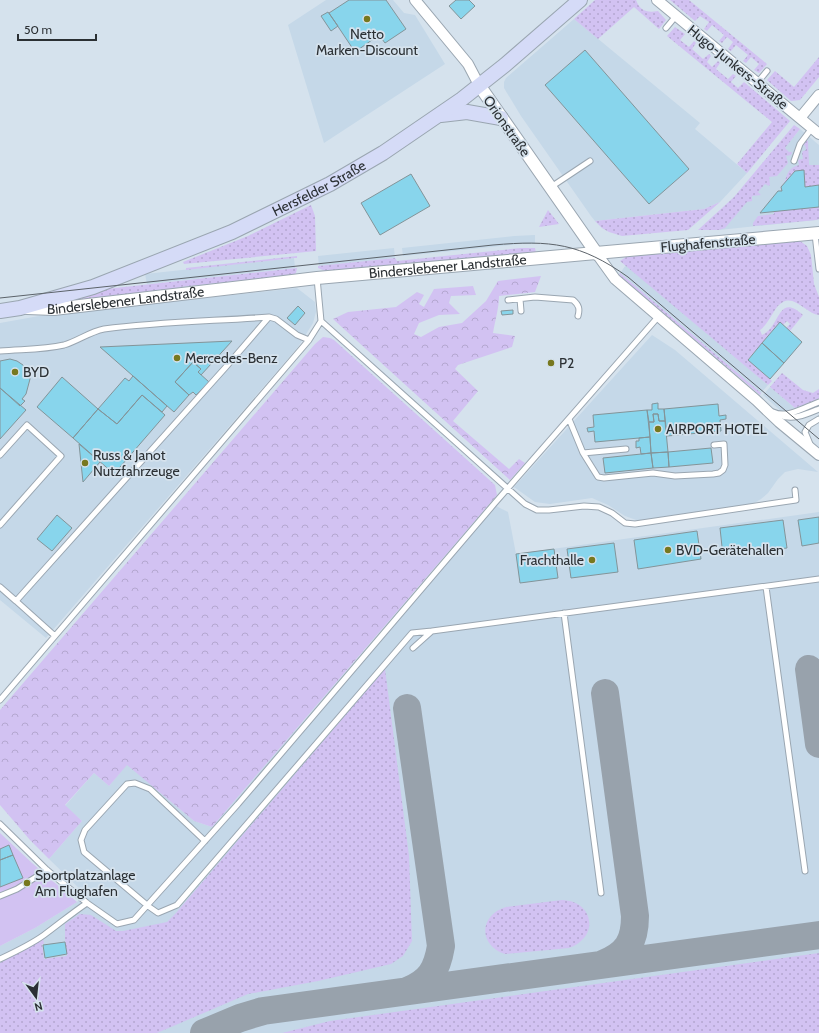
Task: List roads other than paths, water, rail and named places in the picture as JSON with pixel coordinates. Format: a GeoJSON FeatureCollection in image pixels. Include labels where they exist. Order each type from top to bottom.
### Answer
{"type":"FeatureCollection","features":[{"type":"Feature","properties":{"kind":"main road","name":"Hersfelder Straße"},"geometry":{"type":"LineString","coordinates":[[20,308],[92,288],[232,232],[295,202],[362,166],[439,115],[505,66],[580,0]]}},
{"type":"Feature","properties":{"kind":"main road"},"geometry":{"type":"LineString","coordinates":[[439,115],[467,112],[501,118]]}},
{"type":"Feature","properties":{"kind":"main road","name":"Binderslebener Landstraße"},"geometry":{"type":"LineString","coordinates":[[0,311],[20,308]]}},
{"type":"Feature","properties":{"kind":"street","name":"Orionstraße"},"geometry":{"type":"LineString","coordinates":[[415,0],[468,64],[479,85],[501,118],[597,254]]}},
{"type":"Feature","properties":{"kind":"street","name":"Hugo-Junkers-Straße"},"geometry":{"type":"LineString","coordinates":[[657,0],[816,131]]}},
{"type":"Feature","properties":{"kind":"street"},"geometry":{"type":"LineString","coordinates":[[800,118],[819,95]]}},
{"type":"Feature","properties":{"kind":"street","name":"Flughafenstraße"},"geometry":{"type":"LineString","coordinates":[[597,254],[817,233]]}},
{"type":"Feature","properties":{"kind":"street"},"geometry":{"type":"LineString","coordinates":[[597,254],[615,279],[763,406],[779,422],[818,454]]}},
{"type":"Feature","properties":{"kind":"street","name":"Binderslebener Landstraße"},"geometry":{"type":"LineString","coordinates":[[20,308],[54,309],[317,278],[597,254]]}},
{"type":"Feature","properties":{"kind":"lane"},"geometry":{"type":"LineString","coordinates":[[666,28],[676,16]]}},
{"type":"Feature","properties":{"kind":"lane"},"geometry":{"type":"LineString","coordinates":[[757,83],[767,71]]}},
{"type":"Feature","properties":{"kind":"lane"},"geometry":{"type":"LineString","coordinates":[[794,161],[800,144],[816,131]]}},
{"type":"Feature","properties":{"kind":"lane"},"geometry":{"type":"LineString","coordinates":[[551,187],[590,161]]}},
{"type":"Feature","properties":{"kind":"lane"},"geometry":{"type":"LineString","coordinates":[[817,233],[819,269]]}},
{"type":"Feature","properties":{"kind":"lane"},"geometry":{"type":"LineString","coordinates":[[0,700],[309,340],[321,321],[317,278]]}},
{"type":"Feature","properties":{"kind":"lane"},"geometry":{"type":"LineString","coordinates":[[508,300],[535,297],[573,300],[579,307],[578,316]]}},
{"type":"Feature","properties":{"kind":"lane"},"geometry":{"type":"LineString","coordinates":[[520,299],[521,311]]}},
{"type":"Feature","properties":{"kind":"lane"},"geometry":{"type":"LineString","coordinates":[[0,351],[65,345],[93,332],[102,330],[136,326],[269,317],[276,318],[297,335],[309,340]]}},
{"type":"Feature","properties":{"kind":"lane"},"geometry":{"type":"LineString","coordinates":[[16,601],[269,317]]}},
{"type":"Feature","properties":{"kind":"lane"},"geometry":{"type":"LineString","coordinates":[[0,824],[47,870],[87,903],[117,924],[134,920],[205,841],[508,488],[658,317]]}},
{"type":"Feature","properties":{"kind":"lane"},"geometry":{"type":"LineString","coordinates":[[321,321],[525,504],[537,510],[584,506],[599,507],[612,513],[625,523],[635,524],[796,500],[795,490]]}},
{"type":"Feature","properties":{"kind":"lane"},"geometry":{"type":"LineString","coordinates":[[779,414],[794,412],[819,402]]}},
{"type":"Feature","properties":{"kind":"lane"},"geometry":{"type":"LineString","coordinates":[[763,406],[784,417],[794,417],[819,409]]}},
{"type":"Feature","properties":{"kind":"lane"},"geometry":{"type":"LineString","coordinates":[[569,419],[583,454],[598,476],[604,478],[653,473],[675,476],[719,473],[723,470],[725,465],[724,444],[714,445]]}},
{"type":"Feature","properties":{"kind":"lane"},"geometry":{"type":"LineString","coordinates":[[818,454],[808,441],[805,432],[809,424],[819,419]]}},
{"type":"Feature","properties":{"kind":"lane"},"geometry":{"type":"LineString","coordinates":[[0,455],[27,425],[61,456],[0,525]]}},
{"type":"Feature","properties":{"kind":"lane"},"geometry":{"type":"LineString","coordinates":[[583,454],[626,449]]}},
{"type":"Feature","properties":{"kind":"lane"},"geometry":{"type":"LineString","coordinates":[[205,841],[150,789],[135,783],[127,784],[84,830],[81,840],[84,852],[158,913],[177,905],[412,633],[819,580]]}},
{"type":"Feature","properties":{"kind":"lane"},"geometry":{"type":"LineString","coordinates":[[0,587],[55,636]]}},
{"type":"Feature","properties":{"kind":"lane"},"geometry":{"type":"LineString","coordinates":[[766,587],[805,871]]}},
{"type":"Feature","properties":{"kind":"lane"},"geometry":{"type":"LineString","coordinates":[[564,613],[601,893]]}},
{"type":"Feature","properties":{"kind":"lane"},"geometry":{"type":"LineString","coordinates":[[414,648],[432,631]]}},
{"type":"Feature","properties":{"kind":"lane"},"geometry":{"type":"LineString","coordinates":[[0,896],[17,889],[47,870]]}},
{"type":"Feature","properties":{"kind":"lane"},"geometry":{"type":"LineString","coordinates":[[0,960],[43,936],[87,903]]}},
{"type":"Feature","properties":{"kind":"tram line"},"geometry":{"type":"LineString","coordinates":[[0,298],[493,245],[532,243],[564,246],[595,257],[628,277],[819,439]]}},
{"type":"Feature","properties":{"kind":"place","name":"Netto Marken-Discount"},"geometry":{"type":"Point","coordinates":[367,19]}},
{"type":"Feature","properties":{"kind":"place","name":"Mercedes-Benz"},"geometry":{"type":"Point","coordinates":[177,358]}},
{"type":"Feature","properties":{"kind":"place","name":"P2"},"geometry":{"type":"Point","coordinates":[551,363]}},
{"type":"Feature","properties":{"kind":"place","name":"BYD"},"geometry":{"type":"Point","coordinates":[15,372]}},
{"type":"Feature","properties":{"kind":"place","name":"AIRPORT HOTEL"},"geometry":{"type":"Point","coordinates":[658,429]}},
{"type":"Feature","properties":{"kind":"place","name":"Russ & Janot Nutzfahrzeuge"},"geometry":{"type":"Point","coordinates":[85,463]}},
{"type":"Feature","properties":{"kind":"place","name":"BVD-Gerätehallen"},"geometry":{"type":"Point","coordinates":[668,550]}},
{"type":"Feature","properties":{"kind":"place","name":"Frachthalle"},"geometry":{"type":"Point","coordinates":[592,560]}},
{"type":"Feature","properties":{"kind":"place","name":"Sportplatzanlage Am Flughafen"},"geometry":{"type":"Point","coordinates":[27,883]}}]}
